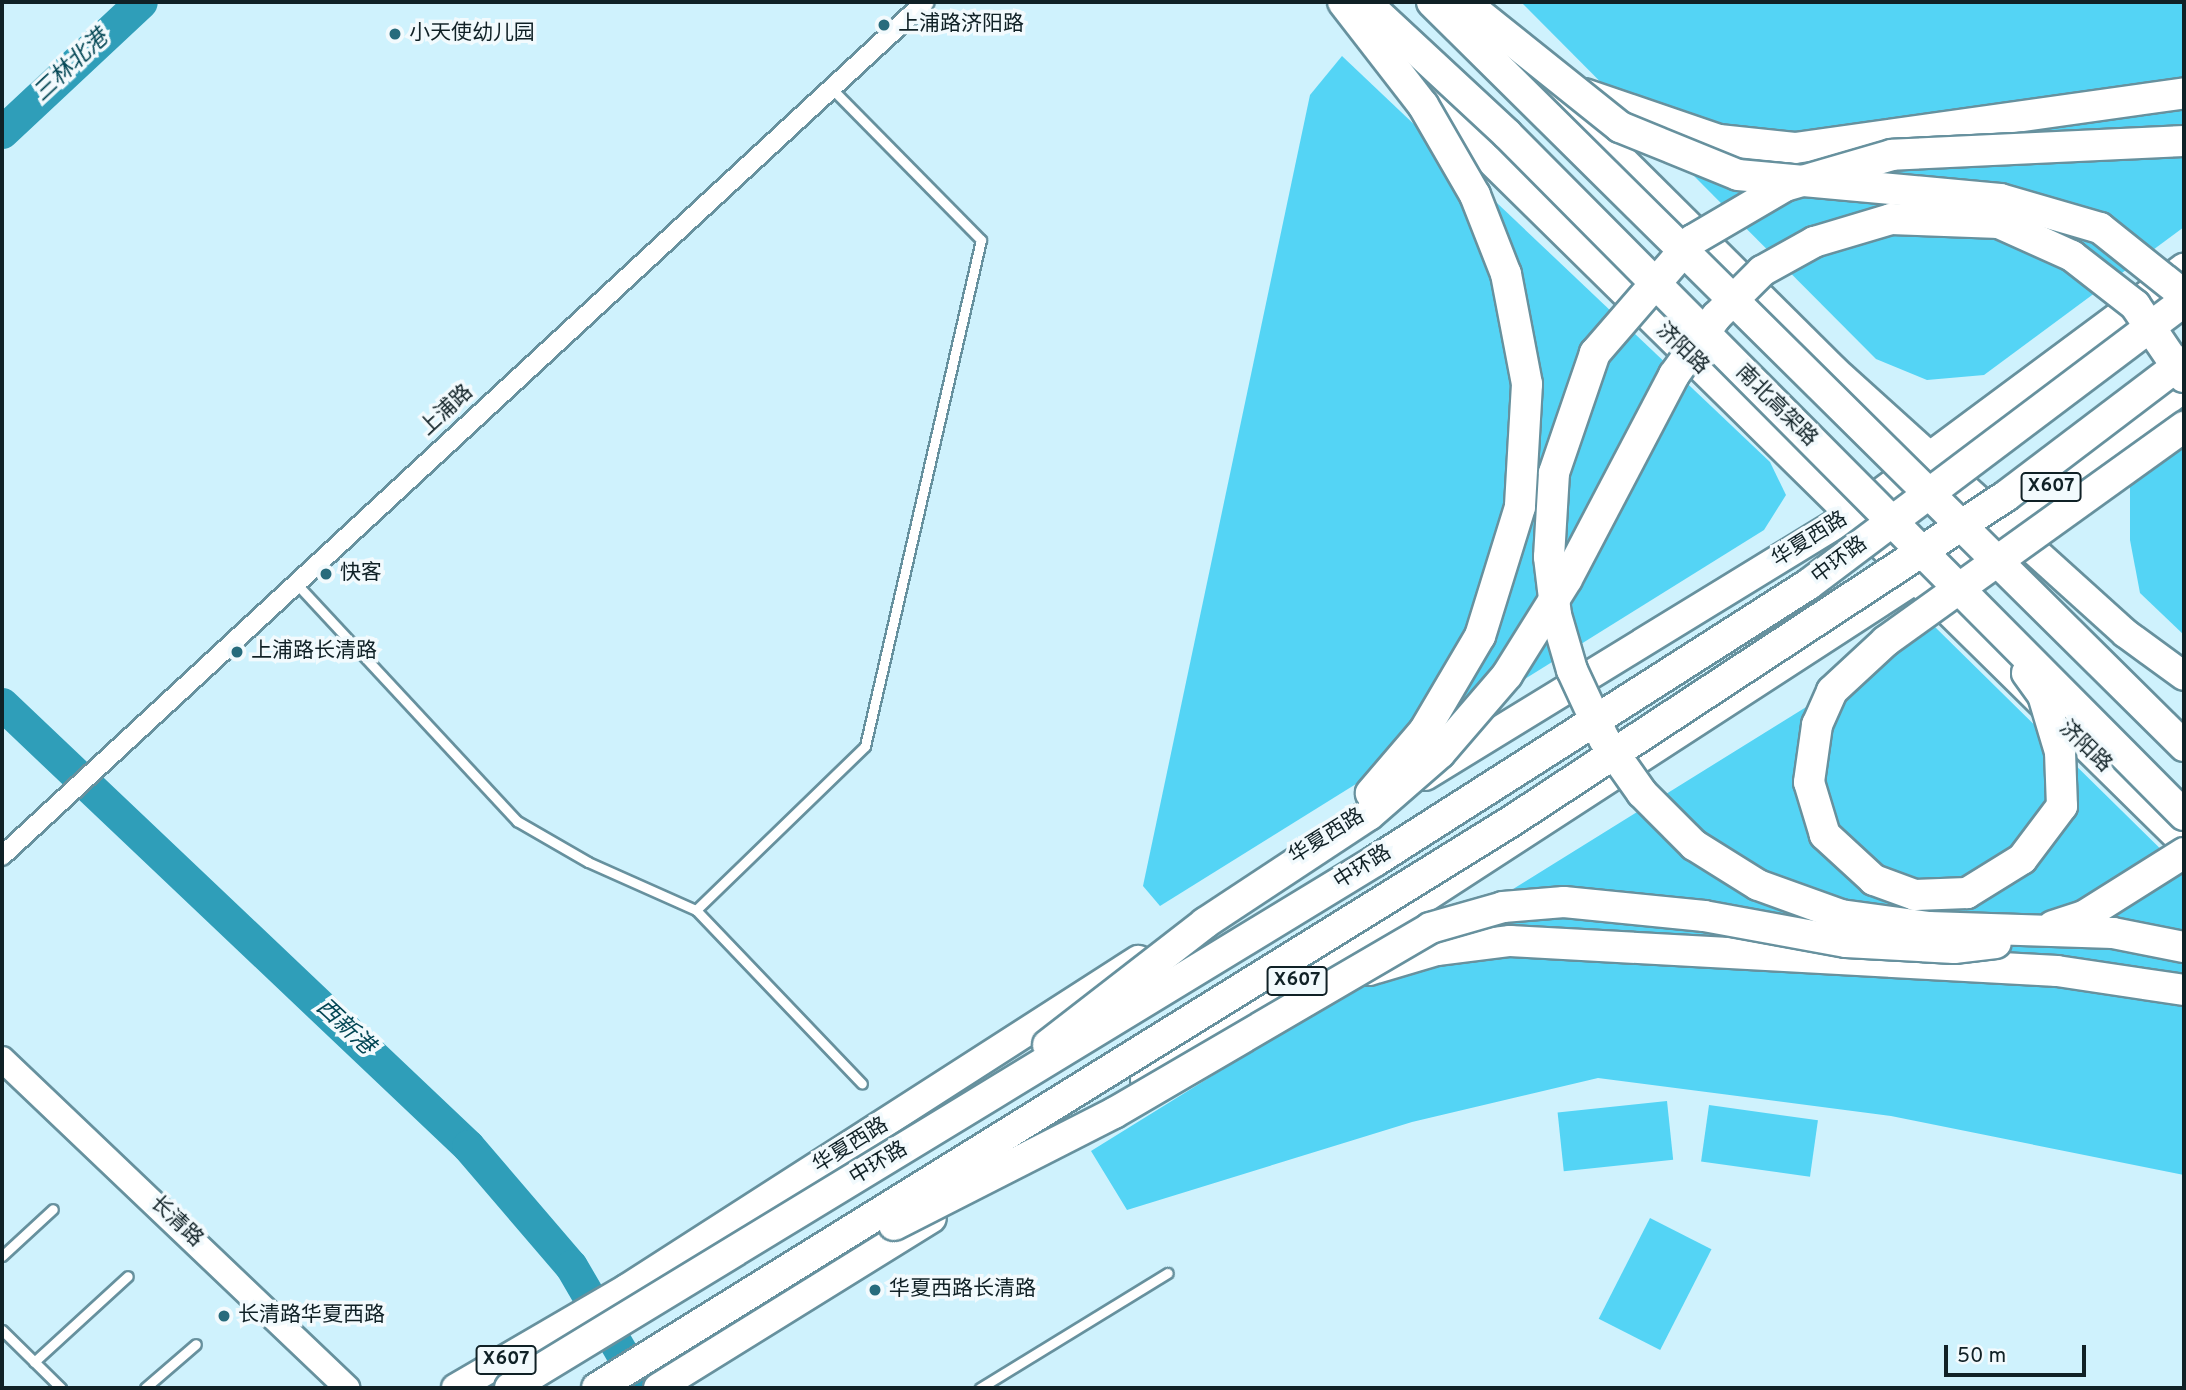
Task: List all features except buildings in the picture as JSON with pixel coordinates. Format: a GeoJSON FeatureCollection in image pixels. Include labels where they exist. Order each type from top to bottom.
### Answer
{"type":"FeatureCollection","features":[{"type":"Feature","properties":{"kind":"highway"},"geometry":{"type":"LineString","coordinates":[[1331,840],[1424,731],[1480,636],[1520,507],[1527,384],[1506,274],[1475,195],[1423,106],[1343,2]]}},
{"type":"Feature","properties":{"kind":"highway","name":"南北高架路"},"geometry":{"type":"LineString","coordinates":[[1365,2],[1507,134],[1992,625],[2184,815]]}},
{"type":"Feature","properties":{"kind":"highway"},"geometry":{"type":"LineString","coordinates":[[1432,2],[2184,746]]}},
{"type":"Feature","properties":{"kind":"highway"},"geometry":{"type":"LineString","coordinates":[[1463,2],[1620,127],[1738,175],[2000,199],[2100,228],[2184,295]]}},
{"type":"Feature","properties":{"kind":"highway"},"geometry":{"type":"LineString","coordinates":[[1572,88],[1718,141],[1795,148],[2184,93]]}},
{"type":"Feature","properties":{"kind":"highway"},"geometry":{"type":"LineString","coordinates":[[2184,141],[1892,155],[1785,186],[1693,240],[1595,353],[1554,474],[1549,557],[1569,659],[1604,739],[1642,793],[1694,845],[1758,885],[1841,915],[1929,926],[2113,933],[2184,947]]}},
{"type":"Feature","properties":{"kind":"highway"},"geometry":{"type":"LineString","coordinates":[[984,1101],[1099,1002],[1331,840],[1440,753],[1507,675],[1567,579],[1674,375],[1716,317],[1762,271],[1814,242],[1891,219],[1999,223],[2072,256],[2135,304],[2184,377]]}},
{"type":"Feature","properties":{"kind":"highway","name":"中环路"},"geometry":{"type":"LineString","coordinates":[[510,1388],[984,1101],[1809,584],[2184,301]]}},
{"type":"Feature","properties":{"kind":"highway","name":"中环路"},"geometry":{"type":"LineString","coordinates":[[597,1388],[761,1289],[1534,807],[2006,496],[2184,361]]}},
{"type":"Feature","properties":{"kind":"highway"},"geometry":{"type":"LineString","coordinates":[[1992,625],[2043,695],[2060,752],[2062,806],[2022,859],[1967,893],[1915,895],[1874,880],[1825,835],[1809,782],[1817,726],[1832,691],[1886,641],[2184,427]]}},
{"type":"Feature","properties":{"kind":"highway"},"geometry":{"type":"LineString","coordinates":[[761,1289],[1114,1114],[1338,979],[1430,929],[1503,907],[1564,902],[1704,916],[1846,942],[1954,948],[2005,941],[2084,916],[2184,853]]}},
{"type":"Feature","properties":{"kind":"highway"},"geometry":{"type":"LineString","coordinates":[[1338,979],[1437,950],[1510,941],[2057,971],[2184,990]]}},
{"type":"Feature","properties":{"kind":"main road","name":"济阳路"},"geometry":{"type":"LineString","coordinates":[[1328,2],[1851,515],[1914,582],[2184,843]]}},
{"type":"Feature","properties":{"kind":"main road"},"geometry":{"type":"LineString","coordinates":[[1463,2],[1930,458],[2125,633],[2184,676]]}},
{"type":"Feature","properties":{"kind":"main road","name":"华夏西路"},"geometry":{"type":"LineString","coordinates":[[456,1388],[626,1289],[1307,849],[1851,515],[2184,268]]}},
{"type":"Feature","properties":{"kind":"main road","name":"X607"},"geometry":{"type":"LineString","coordinates":[[668,1383],[1914,582],[2003,523],[2184,388]]}},
{"type":"Feature","properties":{"kind":"main road","name":"长清路"},"geometry":{"type":"LineString","coordinates":[[2,1059],[348,1388]]}},
{"type":"Feature","properties":{"kind":"street","name":"上浦路"},"geometry":{"type":"LineString","coordinates":[[2,856],[101,758],[925,2]]}},
{"type":"Feature","properties":{"kind":"lane"},"geometry":{"type":"LineString","coordinates":[[696,909],[865,746],[981,240],[831,88]]}},
{"type":"Feature","properties":{"kind":"lane"},"geometry":{"type":"LineString","coordinates":[[295,582],[517,821],[588,862],[696,909],[862,1084]]}},
{"type":"Feature","properties":{"kind":"lane"},"geometry":{"type":"LineString","coordinates":[[2,1256],[53,1209]]}},
{"type":"Feature","properties":{"kind":"lane"},"geometry":{"type":"LineString","coordinates":[[979,1388],[1168,1273]]}},
{"type":"Feature","properties":{"kind":"lane"},"geometry":{"type":"LineString","coordinates":[[34,1362],[128,1276]]}},
{"type":"Feature","properties":{"kind":"lane"},"geometry":{"type":"LineString","coordinates":[[2,1330],[61,1388]]}},
{"type":"Feature","properties":{"kind":"lane"},"geometry":{"type":"LineString","coordinates":[[145,1388],[196,1344]]}},
{"type":"Feature","properties":{"kind":"shaded area"},"geometry":{"type":"Polygon","coordinates":[[[1521,2],[2184,2],[2184,227],[1984,375],[1927,380],[1876,359],[1521,2]]]}},
{"type":"Feature","properties":{"kind":"shaded area"},"geometry":{"type":"Polygon","coordinates":[[[1342,56],[1770,462],[1786,495],[1764,530],[1160,906],[1143,886],[1310,95],[1342,56]]]}},
{"type":"Feature","properties":{"kind":"shaded area"},"geometry":{"type":"Polygon","coordinates":[[[2184,405],[2184,635],[2140,593],[2130,540],[2130,448],[2184,405]]]}},
{"type":"Feature","properties":{"kind":"shaded area"},"geometry":{"type":"Polygon","coordinates":[[[1935,627],[2184,872],[2184,1175],[1891,1116],[1598,1078],[1412,1122],[1127,1210],[1091,1151],[1935,627]]]}},
{"type":"Feature","properties":{"kind":"shaded area"},"geometry":{"type":"Polygon","coordinates":[[[1667,1101],[1673,1160],[1564,1171],[1558,1112],[1667,1101]]]}},
{"type":"Feature","properties":{"kind":"shaded area"},"geometry":{"type":"Polygon","coordinates":[[[1709,1105],[1818,1120],[1810,1177],[1701,1161],[1709,1105]]]}},
{"type":"Feature","properties":{"kind":"shaded area"},"geometry":{"type":"Polygon","coordinates":[[[1650,1218],[1711,1249],[1660,1350],[1599,1319],[1650,1218]]]}},
{"type":"Feature","properties":{"kind":"waterway","name":"三林北港"},"geometry":{"type":"LineString","coordinates":[[2,132],[141,2]]}},
{"type":"Feature","properties":{"kind":"waterway","name":"西新港"},"geometry":{"type":"LineString","coordinates":[[2,704],[468,1146],[571,1266],[642,1388]]}},
{"type":"Feature","properties":{"kind":"place","name":"上浦路济阳路"},"geometry":{"type":"Point","coordinates":[884,25]}},
{"type":"Feature","properties":{"kind":"place","name":"小天使幼儿园"},"geometry":{"type":"Point","coordinates":[395,34]}},
{"type":"Feature","properties":{"kind":"place","name":"快客"},"geometry":{"type":"Point","coordinates":[326,574]}},
{"type":"Feature","properties":{"kind":"place","name":"上浦路长清路"},"geometry":{"type":"Point","coordinates":[237,652]}},
{"type":"Feature","properties":{"kind":"place","name":"华夏西路长清路"},"geometry":{"type":"Point","coordinates":[875,1290]}},
{"type":"Feature","properties":{"kind":"place","name":"长清路华夏西路"},"geometry":{"type":"Point","coordinates":[224,1316]}}]}
